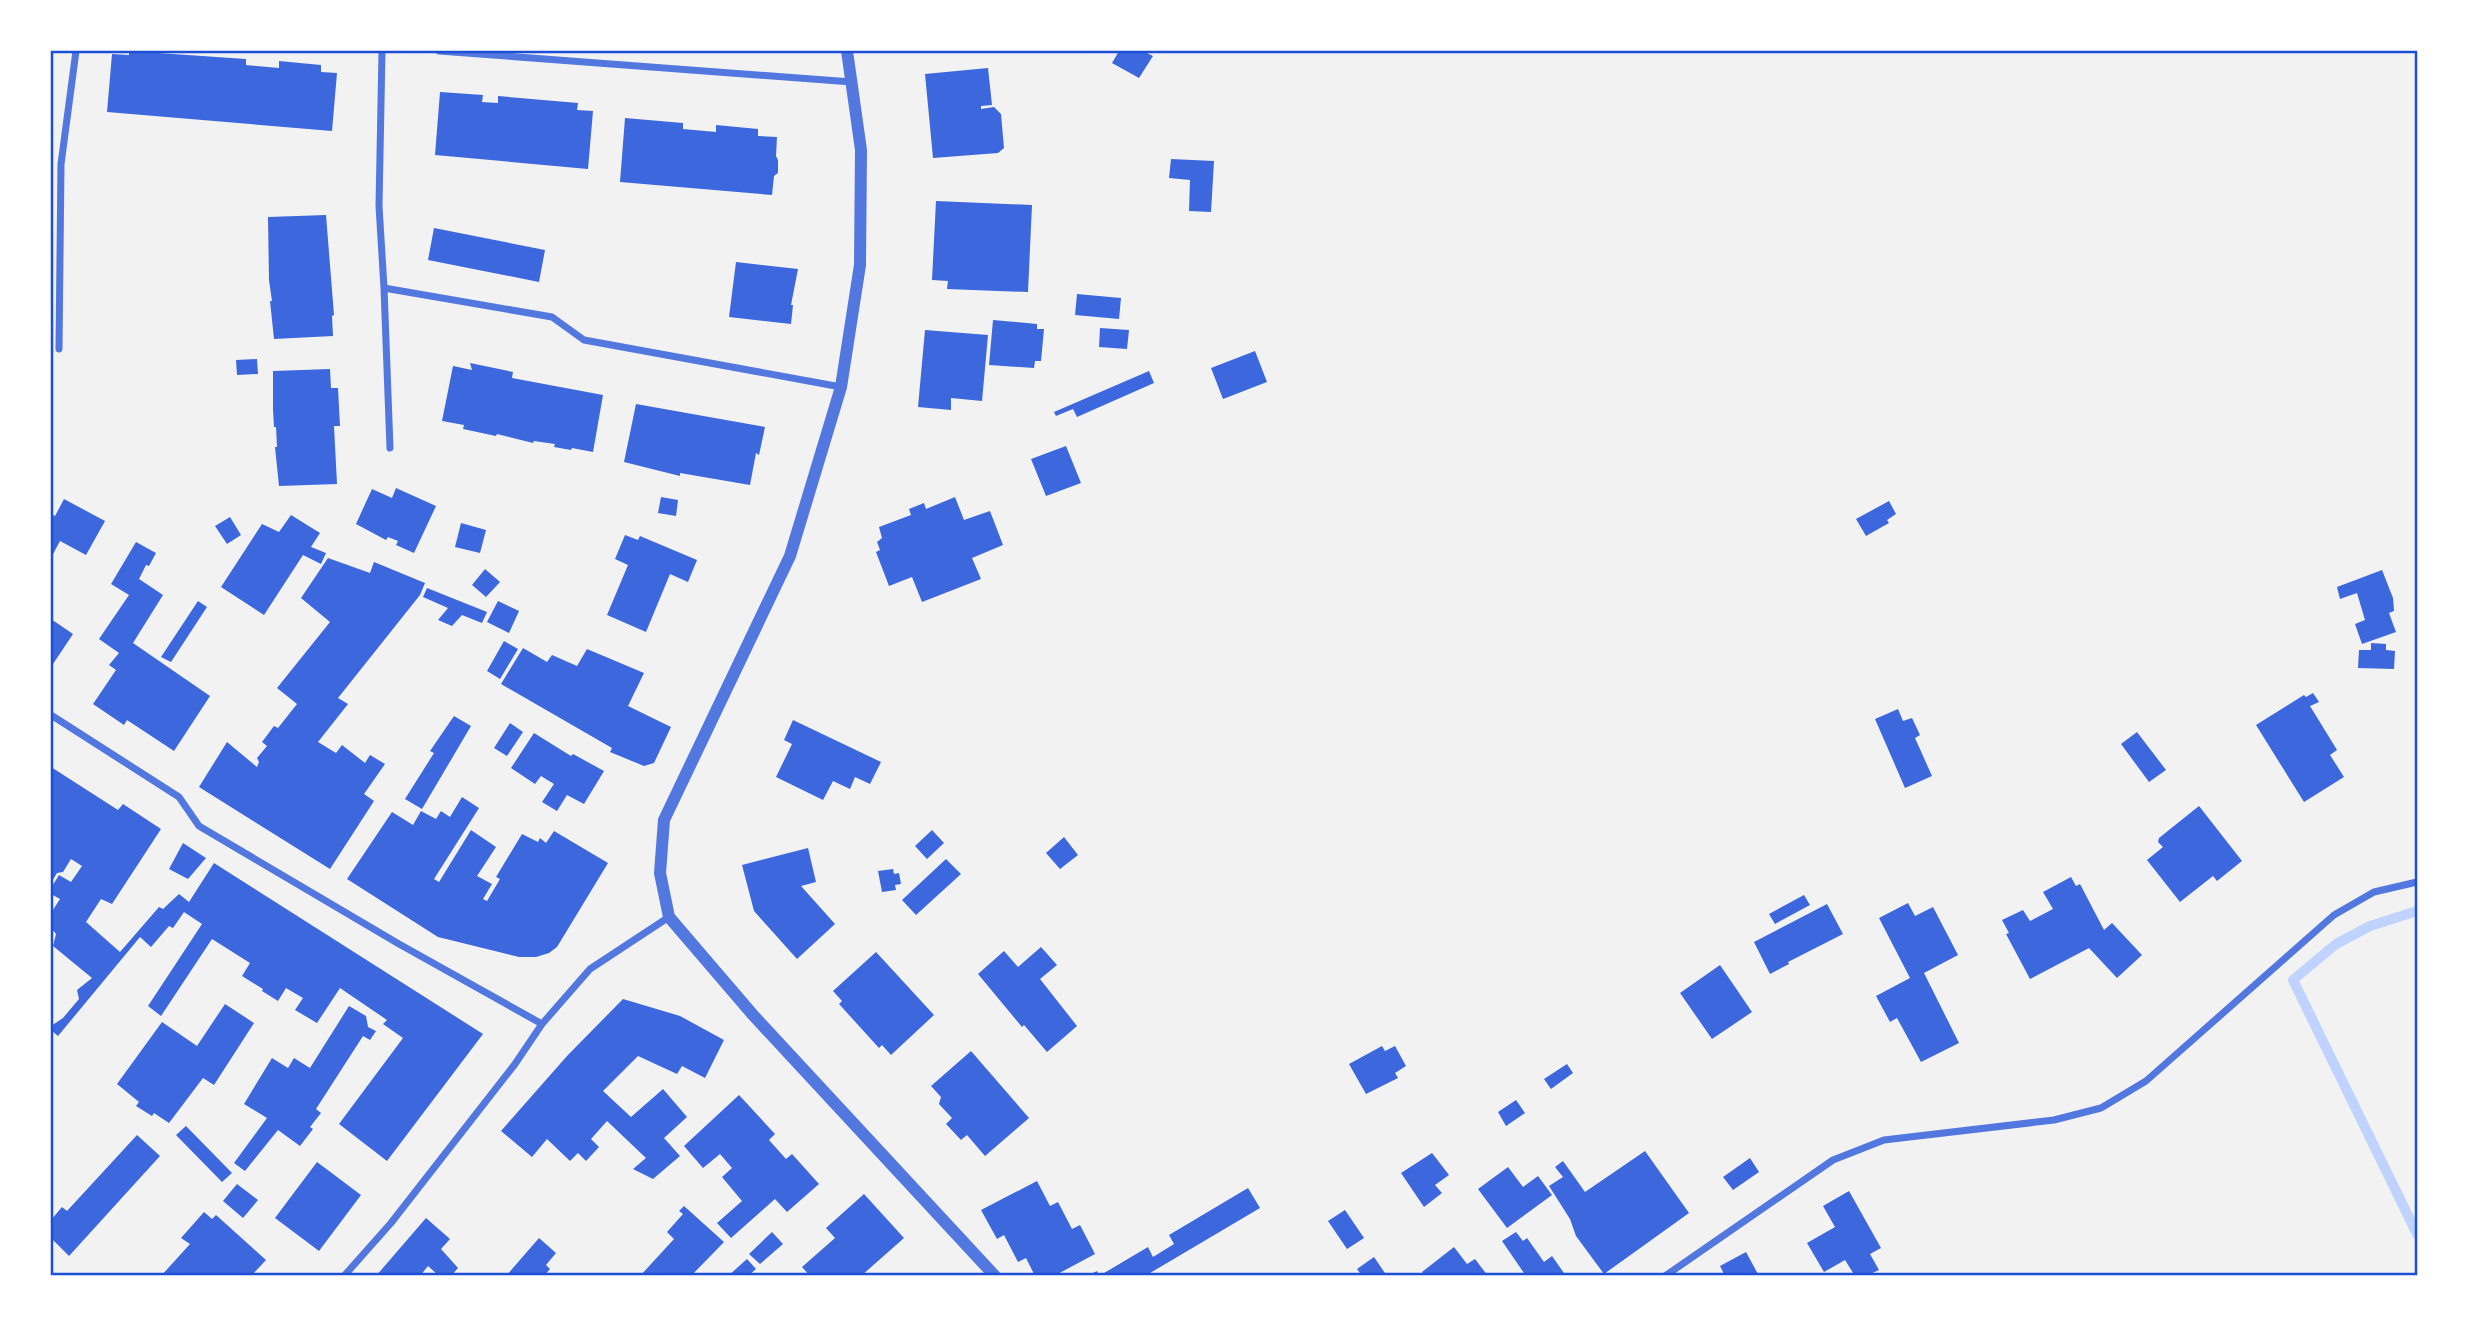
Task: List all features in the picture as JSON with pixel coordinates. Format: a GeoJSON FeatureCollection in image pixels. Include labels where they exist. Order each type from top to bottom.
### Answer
{"type":"FeatureCollection","features":[{"type":"Feature","properties":{"kind":"street"},"geometry":{"type":"LineString","coordinates":[[59,349],[61,164],[76,51]]}},
{"type":"Feature","properties":{"kind":"street"},"geometry":{"type":"LineString","coordinates":[[382,51],[379,206],[390,448]]}},
{"type":"Feature","properties":{"kind":"street"},"geometry":{"type":"LineString","coordinates":[[439,51],[852,82]]}},
{"type":"Feature","properties":{"kind":"street"},"geometry":{"type":"LineString","coordinates":[[848,51],[861,150],[860,265],[841,387],[790,556],[664,820],[660,873],[669,917],[753,1015],[995,1276]]}},
{"type":"Feature","properties":{"kind":"street"},"geometry":{"type":"LineString","coordinates":[[384,288],[552,317],[584,340],[841,387]]}},
{"type":"Feature","properties":{"kind":"street"},"geometry":{"type":"LineString","coordinates":[[51,715],[179,797],[199,826],[399,944],[542,1024]]}},
{"type":"Feature","properties":{"kind":"street"},"geometry":{"type":"LineString","coordinates":[[1665,1276],[1833,1160],[1884,1140],[2054,1121],[2101,1108],[2147,1081],[2334,915],[2374,892],[2417,881]]}},
{"type":"Feature","properties":{"kind":"street"},"geometry":{"type":"LineString","coordinates":[[344,1276],[391,1223],[485,1103],[542,1024],[590,969],[669,917]]}},
{"type":"Feature","properties":{"kind":"building"},"geometry":{"type":"Polygon","coordinates":[[[129,51],[246,59],[246,65],[279,68],[279,61],[321,65],[321,72],[337,73],[332,131],[107,112],[112,54],[129,55],[129,51]]]}},
{"type":"Feature","properties":{"kind":"building"},"geometry":{"type":"Polygon","coordinates":[[[1119,51],[1143,51],[1153,56],[1139,78],[1112,63],[1119,51]]]}},
{"type":"Feature","properties":{"kind":"building"},"geometry":{"type":"Polygon","coordinates":[[[988,68],[992,105],[981,106],[981,109],[994,107],[1001,114],[1004,148],[998,153],[933,158],[925,74],[988,68]]]}},
{"type":"Feature","properties":{"kind":"building"},"geometry":{"type":"Polygon","coordinates":[[[440,92],[483,95],[482,102],[498,103],[498,96],[578,103],[577,110],[593,111],[588,169],[435,155],[440,92]]]}},
{"type":"Feature","properties":{"kind":"building"},"geometry":{"type":"Polygon","coordinates":[[[625,118],[683,123],[683,129],[716,132],[716,125],[758,129],[758,136],[777,137],[778,173],[774,176],[772,195],[620,182],[625,118]]]}},
{"type":"Feature","properties":{"kind":"building"},"geometry":{"type":"Polygon","coordinates":[[[1171,159],[1214,161],[1211,212],[1189,211],[1190,180],[1169,178],[1171,159]]]}},
{"type":"Feature","properties":{"kind":"building"},"geometry":{"type":"Polygon","coordinates":[[[936,201],[1032,205],[1028,292],[947,289],[948,281],[932,280],[936,201]]]}},
{"type":"Feature","properties":{"kind":"building"},"geometry":{"type":"Polygon","coordinates":[[[326,215],[334,315],[333,336],[274,339],[270,301],[268,217],[326,215]]]}},
{"type":"Feature","properties":{"kind":"building"},"geometry":{"type":"Polygon","coordinates":[[[434,228],[545,250],[539,282],[428,260],[434,228]]]}},
{"type":"Feature","properties":{"kind":"building"},"geometry":{"type":"Polygon","coordinates":[[[736,262],[798,269],[791,305],[791,324],[729,317],[736,262]]]}},
{"type":"Feature","properties":{"kind":"building"},"geometry":{"type":"Polygon","coordinates":[[[1077,294],[1121,298],[1119,319],[1075,315],[1077,294]]]}},
{"type":"Feature","properties":{"kind":"building"},"geometry":{"type":"Polygon","coordinates":[[[993,320],[1037,324],[1037,329],[1044,329],[1041,361],[1035,361],[1034,368],[989,365],[993,320]]]}},
{"type":"Feature","properties":{"kind":"building"},"geometry":{"type":"Polygon","coordinates":[[[1100,328],[1129,330],[1127,349],[1099,347],[1100,328]]]}},
{"type":"Feature","properties":{"kind":"building"},"geometry":{"type":"Polygon","coordinates":[[[925,330],[988,335],[982,401],[951,398],[951,410],[918,407],[925,330]]]}},
{"type":"Feature","properties":{"kind":"building"},"geometry":{"type":"Polygon","coordinates":[[[1255,351],[1267,382],[1223,399],[1211,368],[1255,351]]]}},
{"type":"Feature","properties":{"kind":"building"},"geometry":{"type":"Polygon","coordinates":[[[257,359],[258,374],[237,375],[236,360],[257,359]]]}},
{"type":"Feature","properties":{"kind":"building"},"geometry":{"type":"Polygon","coordinates":[[[470,363],[513,372],[512,378],[603,395],[593,452],[554,447],[555,444],[533,443],[497,434],[496,436],[442,421],[453,366],[472,370],[470,363]]]}},
{"type":"Feature","properties":{"kind":"building"},"geometry":{"type":"Polygon","coordinates":[[[330,369],[331,388],[338,388],[340,426],[334,426],[337,484],[279,486],[273,371],[330,369]]]}},
{"type":"Feature","properties":{"kind":"building"},"geometry":{"type":"Polygon","coordinates":[[[1149,371],[1154,383],[1077,417],[1073,409],[1056,416],[1054,412],[1149,371]]]}},
{"type":"Feature","properties":{"kind":"building"},"geometry":{"type":"Polygon","coordinates":[[[636,404],[765,427],[759,455],[756,453],[750,485],[680,473],[680,476],[624,462],[636,404]]]}},
{"type":"Feature","properties":{"kind":"building"},"geometry":{"type":"Polygon","coordinates":[[[1066,446],[1081,483],[1046,496],[1031,459],[1066,446]]]}},
{"type":"Feature","properties":{"kind":"building"},"geometry":{"type":"Polygon","coordinates":[[[396,488],[436,506],[414,553],[396,545],[398,541],[388,537],[386,540],[356,524],[372,489],[392,498],[396,488]]]}},
{"type":"Feature","properties":{"kind":"building"},"geometry":{"type":"Polygon","coordinates":[[[661,497],[678,500],[676,516],[658,513],[661,497]]]}},
{"type":"Feature","properties":{"kind":"building"},"geometry":{"type":"Polygon","coordinates":[[[955,497],[964,520],[990,511],[1003,545],[972,558],[981,579],[922,602],[912,577],[889,586],[876,552],[880,550],[877,542],[882,538],[879,527],[911,515],[909,509],[924,503],[926,509],[955,497]]]}},
{"type":"Feature","properties":{"kind":"building"},"geometry":{"type":"Polygon","coordinates":[[[64,499],[105,521],[86,555],[60,541],[51,558],[51,514],[55,516],[64,499]]]}},
{"type":"Feature","properties":{"kind":"building"},"geometry":{"type":"Polygon","coordinates":[[[1889,501],[1896,514],[1887,520],[1889,523],[1866,536],[1856,519],[1889,501]]]}},
{"type":"Feature","properties":{"kind":"building"},"geometry":{"type":"Polygon","coordinates":[[[291,515],[320,533],[311,547],[326,553],[321,564],[303,555],[264,615],[221,587],[262,524],[279,532],[291,515]]]}},
{"type":"Feature","properties":{"kind":"building"},"geometry":{"type":"Polygon","coordinates":[[[230,517],[241,535],[227,544],[215,526],[230,517]]]}},
{"type":"Feature","properties":{"kind":"building"},"geometry":{"type":"Polygon","coordinates":[[[461,523],[486,530],[480,553],[455,547],[461,523]]]}},
{"type":"Feature","properties":{"kind":"building"},"geometry":{"type":"Polygon","coordinates":[[[625,535],[638,540],[640,536],[697,560],[688,582],[670,574],[646,632],[607,615],[628,565],[615,559],[625,535]]]}},
{"type":"Feature","properties":{"kind":"building"},"geometry":{"type":"Polygon","coordinates":[[[136,542],[156,553],[139,579],[163,595],[133,643],[210,696],[174,751],[127,720],[124,725],[93,704],[116,670],[109,665],[119,653],[99,639],[129,595],[111,584],[136,542]]]}},
{"type":"Feature","properties":{"kind":"building"},"geometry":{"type":"Polygon","coordinates":[[[328,558],[370,573],[374,562],[425,583],[420,595],[338,698],[348,704],[318,742],[336,753],[342,745],[365,763],[370,755],[385,764],[364,794],[374,801],[330,869],[199,787],[227,742],[257,767],[257,758],[267,746],[262,742],[274,726],[278,728],[297,704],[277,688],[330,622],[301,598],[328,558]]]}},
{"type":"Feature","properties":{"kind":"building"},"geometry":{"type":"Polygon","coordinates":[[[485,569],[500,582],[486,597],[472,585],[485,569]]]}},
{"type":"Feature","properties":{"kind":"building"},"geometry":{"type":"Polygon","coordinates":[[[2382,570],[2393,598],[2394,611],[2389,613],[2396,632],[2362,644],[2355,624],[2365,620],[2357,593],[2340,599],[2337,587],[2382,570]]]}},
{"type":"Feature","properties":{"kind":"building"},"geometry":{"type":"Polygon","coordinates":[[[427,588],[487,612],[482,623],[462,615],[452,626],[438,620],[448,608],[423,597],[427,588]]]}},
{"type":"Feature","properties":{"kind":"building"},"geometry":{"type":"Polygon","coordinates":[[[198,601],[207,607],[171,662],[161,657],[198,601]]]}},
{"type":"Feature","properties":{"kind":"building"},"geometry":{"type":"Polygon","coordinates":[[[498,601],[519,611],[509,633],[487,622],[498,601]]]}},
{"type":"Feature","properties":{"kind":"building"},"geometry":{"type":"Polygon","coordinates":[[[51,619],[73,634],[51,667],[51,619]]]}},
{"type":"Feature","properties":{"kind":"building"},"geometry":{"type":"Polygon","coordinates":[[[504,641],[518,649],[500,679],[487,671],[504,641]]]}},
{"type":"Feature","properties":{"kind":"building"},"geometry":{"type":"Polygon","coordinates":[[[2371,643],[2386,644],[2386,650],[2395,651],[2394,669],[2358,668],[2359,650],[2371,650],[2371,643]]]}},
{"type":"Feature","properties":{"kind":"building"},"geometry":{"type":"Polygon","coordinates":[[[523,648],[547,662],[552,655],[577,666],[587,649],[644,673],[628,706],[671,727],[654,763],[644,766],[610,752],[612,748],[501,684],[523,648]]]}},
{"type":"Feature","properties":{"kind":"building"},"geometry":{"type":"Polygon","coordinates":[[[2313,693],[2319,702],[2310,706],[2337,750],[2330,755],[2344,777],[2304,802],[2256,725],[2304,695],[2306,697],[2313,693]]]}},
{"type":"Feature","properties":{"kind":"building"},"geometry":{"type":"Polygon","coordinates":[[[1898,709],[1903,721],[1912,718],[1920,735],[1915,738],[1932,776],[1905,788],[1875,719],[1898,709]]]}},
{"type":"Feature","properties":{"kind":"building"},"geometry":{"type":"Polygon","coordinates":[[[454,716],[471,726],[422,809],[405,799],[434,753],[430,751],[454,716]]]}},
{"type":"Feature","properties":{"kind":"building"},"geometry":{"type":"Polygon","coordinates":[[[793,720],[881,762],[870,784],[855,777],[850,789],[833,781],[823,800],[776,777],[792,744],[784,740],[793,720]]]}},
{"type":"Feature","properties":{"kind":"building"},"geometry":{"type":"Polygon","coordinates":[[[510,723],[523,732],[507,756],[494,748],[510,723]]]}},
{"type":"Feature","properties":{"kind":"building"},"geometry":{"type":"Polygon","coordinates":[[[2137,732],[2166,770],[2149,782],[2121,744],[2137,732]]]}},
{"type":"Feature","properties":{"kind":"building"},"geometry":{"type":"Polygon","coordinates":[[[534,733],[571,756],[573,754],[604,771],[584,804],[567,795],[557,811],[542,802],[554,784],[541,776],[535,784],[511,768],[534,733]]]}},
{"type":"Feature","properties":{"kind":"building"},"geometry":{"type":"Polygon","coordinates":[[[51,767],[118,810],[123,804],[161,829],[112,904],[101,899],[86,922],[120,952],[159,907],[163,909],[179,894],[189,902],[214,863],[483,1034],[387,1161],[339,1124],[403,1038],[383,1024],[387,1020],[340,988],[317,1023],[295,1010],[303,998],[286,988],[278,1001],[262,991],[263,989],[242,976],[250,963],[212,939],[161,1016],[148,1006],[202,924],[184,912],[173,928],[169,926],[151,947],[140,937],[58,1036],[51,1030],[51,1026],[63,1018],[79,999],[77,990],[92,978],[53,946],[56,934],[51,928],[51,913],[60,899],[51,894],[51,888],[59,875],[71,882],[82,866],[71,859],[63,872],[57,873],[51,883],[51,767]]]}},
{"type":"Feature","properties":{"kind":"building"},"geometry":{"type":"Polygon","coordinates":[[[462,797],[479,808],[434,879],[439,882],[471,830],[496,847],[477,876],[492,884],[483,899],[487,901],[500,879],[496,877],[522,834],[538,842],[540,838],[546,843],[554,831],[608,863],[557,947],[549,953],[536,957],[519,957],[438,937],[347,879],[392,812],[413,825],[421,811],[436,819],[441,811],[450,817],[462,797]]]}},
{"type":"Feature","properties":{"kind":"building"},"geometry":{"type":"Polygon","coordinates":[[[2199,806],[2242,861],[2217,881],[2213,876],[2180,902],[2147,860],[2163,847],[2158,842],[2159,838],[2199,806]]]}},
{"type":"Feature","properties":{"kind":"building"},"geometry":{"type":"Polygon","coordinates":[[[932,830],[944,843],[927,859],[915,846],[932,830]]]}},
{"type":"Feature","properties":{"kind":"building"},"geometry":{"type":"Polygon","coordinates":[[[1064,837],[1078,855],[1060,869],[1046,853],[1064,837]]]}},
{"type":"Feature","properties":{"kind":"building"},"geometry":{"type":"Polygon","coordinates":[[[183,843],[206,858],[188,879],[169,869],[183,843]]]}},
{"type":"Feature","properties":{"kind":"building"},"geometry":{"type":"Polygon","coordinates":[[[808,848],[816,882],[801,886],[835,924],[797,959],[754,911],[742,865],[808,848]]]}},
{"type":"Feature","properties":{"kind":"building"},"geometry":{"type":"Polygon","coordinates":[[[946,859],[961,874],[916,915],[902,900],[946,859]]]}},
{"type":"Feature","properties":{"kind":"building"},"geometry":{"type":"Polygon","coordinates":[[[893,869],[894,874],[899,873],[901,884],[895,885],[896,890],[882,892],[878,871],[893,869]]]}},
{"type":"Feature","properties":{"kind":"building"},"geometry":{"type":"Polygon","coordinates":[[[2071,877],[2076,886],[2080,884],[2104,930],[2112,923],[2142,955],[2117,978],[2089,948],[2030,979],[2006,934],[2009,933],[2002,920],[2023,910],[2030,921],[2053,909],[2043,892],[2071,877]]]}},
{"type":"Feature","properties":{"kind":"building"},"geometry":{"type":"Polygon","coordinates":[[[1804,895],[1810,905],[1775,924],[1769,914],[1804,895]]]}},
{"type":"Feature","properties":{"kind":"building"},"geometry":{"type":"Polygon","coordinates":[[[1908,903],[1915,916],[1933,907],[1958,955],[1924,973],[1959,1043],[1921,1062],[1897,1018],[1890,1022],[1876,996],[1910,978],[1879,918],[1908,903]]]}},
{"type":"Feature","properties":{"kind":"building"},"geometry":{"type":"Polygon","coordinates":[[[1827,904],[1843,934],[1770,974],[1754,942],[1827,904]]]}},
{"type":"Feature","properties":{"kind":"building"},"geometry":{"type":"Polygon","coordinates":[[[1041,947],[1057,965],[1040,979],[1077,1026],[1047,1052],[1024,1025],[1022,1027],[978,974],[1004,951],[1018,967],[1041,947]]]}},
{"type":"Feature","properties":{"kind":"building"},"geometry":{"type":"Polygon","coordinates":[[[876,952],[934,1015],[891,1055],[882,1045],[879,1048],[839,1004],[842,1001],[833,991],[876,952]]]}},
{"type":"Feature","properties":{"kind":"building"},"geometry":{"type":"Polygon","coordinates":[[[1720,965],[1752,1012],[1712,1039],[1680,993],[1720,965]]]}},
{"type":"Feature","properties":{"kind":"building"},"geometry":{"type":"Polygon","coordinates":[[[623,999],[680,1016],[724,1040],[705,1078],[682,1066],[677,1074],[638,1056],[603,1091],[631,1117],[663,1089],[687,1117],[664,1138],[680,1156],[653,1179],[633,1169],[646,1158],[607,1121],[591,1139],[599,1147],[586,1161],[578,1153],[570,1161],[547,1139],[532,1157],[501,1131],[567,1056],[623,999]]]}},
{"type":"Feature","properties":{"kind":"building"},"geometry":{"type":"Polygon","coordinates":[[[225,1004],[254,1023],[214,1085],[203,1078],[169,1123],[136,1106],[139,1102],[117,1084],[162,1022],[197,1046],[225,1004]]]}},
{"type":"Feature","properties":{"kind":"building"},"geometry":{"type":"Polygon","coordinates":[[[349,1006],[366,1016],[368,1027],[376,1031],[370,1040],[363,1036],[316,1109],[321,1113],[300,1146],[278,1130],[245,1171],[234,1163],[267,1118],[244,1104],[272,1058],[288,1068],[294,1058],[310,1068],[349,1006]]]}},
{"type":"Feature","properties":{"kind":"building"},"geometry":{"type":"Polygon","coordinates":[[[1382,1046],[1385,1051],[1395,1046],[1406,1066],[1395,1073],[1398,1078],[1366,1094],[1349,1064],[1382,1046]]]}},
{"type":"Feature","properties":{"kind":"building"},"geometry":{"type":"Polygon","coordinates":[[[971,1051],[1029,1118],[985,1156],[967,1135],[961,1140],[946,1124],[952,1118],[939,1104],[941,1097],[931,1086],[971,1051]]]}},
{"type":"Feature","properties":{"kind":"building"},"geometry":{"type":"Polygon","coordinates":[[[1567,1064],[1573,1073],[1551,1089],[1544,1079],[1567,1064]]]}},
{"type":"Feature","properties":{"kind":"building"},"geometry":{"type":"Polygon","coordinates":[[[739,1095],[775,1134],[769,1140],[786,1159],[792,1154],[819,1184],[787,1212],[775,1199],[731,1238],[717,1223],[742,1201],[722,1177],[732,1168],[720,1154],[703,1168],[684,1146],[739,1095]]]}},
{"type":"Feature","properties":{"kind":"building"},"geometry":{"type":"Polygon","coordinates":[[[1516,1100],[1525,1113],[1506,1126],[1498,1112],[1516,1100]]]}},
{"type":"Feature","properties":{"kind":"building"},"geometry":{"type":"Polygon","coordinates":[[[186,1126],[232,1173],[222,1182],[176,1135],[186,1126]]]}},
{"type":"Feature","properties":{"kind":"building"},"geometry":{"type":"Polygon","coordinates":[[[137,1135],[160,1156],[69,1256],[51,1238],[51,1220],[62,1207],[67,1211],[137,1135]]]}},
{"type":"Feature","properties":{"kind":"building"},"geometry":{"type":"Polygon","coordinates":[[[1645,1151],[1689,1213],[1604,1274],[1576,1236],[1570,1219],[1549,1186],[1563,1177],[1555,1167],[1563,1161],[1585,1192],[1645,1151]]]}},
{"type":"Feature","properties":{"kind":"building"},"geometry":{"type":"Polygon","coordinates":[[[1432,1153],[1449,1175],[1435,1185],[1442,1193],[1424,1207],[1401,1173],[1432,1153]]]}},
{"type":"Feature","properties":{"kind":"building"},"geometry":{"type":"Polygon","coordinates":[[[1750,1158],[1759,1172],[1733,1190],[1723,1177],[1750,1158]]]}},
{"type":"Feature","properties":{"kind":"building"},"geometry":{"type":"Polygon","coordinates":[[[317,1162],[361,1195],[319,1251],[275,1218],[317,1162]]]}},
{"type":"Feature","properties":{"kind":"building"},"geometry":{"type":"Polygon","coordinates":[[[1508,1167],[1523,1187],[1538,1176],[1552,1195],[1507,1228],[1478,1189],[1508,1167]]]}},
{"type":"Feature","properties":{"kind":"building"},"geometry":{"type":"Polygon","coordinates":[[[1037,1181],[1050,1206],[1058,1202],[1072,1229],[1080,1225],[1095,1254],[1054,1276],[1035,1276],[1026,1258],[1018,1262],[1004,1235],[997,1239],[981,1210],[1037,1181]]]}},
{"type":"Feature","properties":{"kind":"building"},"geometry":{"type":"Polygon","coordinates":[[[237,1184],[258,1200],[243,1218],[223,1201],[237,1184]]]}},
{"type":"Feature","properties":{"kind":"building"},"geometry":{"type":"Polygon","coordinates":[[[1248,1188],[1260,1208],[1145,1276],[1099,1276],[1148,1247],[1153,1257],[1174,1244],[1169,1235],[1248,1188]]]}},
{"type":"Feature","properties":{"kind":"building"},"geometry":{"type":"Polygon","coordinates":[[[1849,1191],[1881,1248],[1870,1254],[1879,1270],[1866,1276],[1855,1276],[1845,1260],[1824,1272],[1807,1243],[1835,1227],[1823,1206],[1849,1191]]]}},
{"type":"Feature","properties":{"kind":"building"},"geometry":{"type":"Polygon","coordinates":[[[864,1194],[904,1238],[861,1276],[810,1276],[802,1267],[835,1238],[826,1228],[864,1194]]]}},
{"type":"Feature","properties":{"kind":"building"},"geometry":{"type":"Polygon","coordinates":[[[684,1206],[724,1242],[691,1276],[640,1276],[674,1239],[667,1232],[683,1214],[679,1211],[684,1206]]]}},
{"type":"Feature","properties":{"kind":"building"},"geometry":{"type":"Polygon","coordinates":[[[1345,1210],[1364,1238],[1347,1249],[1328,1221],[1345,1210]]]}},
{"type":"Feature","properties":{"kind":"building"},"geometry":{"type":"Polygon","coordinates":[[[204,1212],[212,1219],[216,1215],[266,1260],[251,1276],[161,1276],[190,1244],[181,1238],[204,1212]]]}},
{"type":"Feature","properties":{"kind":"building"},"geometry":{"type":"Polygon","coordinates":[[[426,1218],[450,1239],[441,1249],[458,1268],[451,1276],[439,1276],[428,1266],[420,1276],[376,1276],[426,1218]]]}},
{"type":"Feature","properties":{"kind":"building"},"geometry":{"type":"Polygon","coordinates":[[[772,1232],[783,1244],[760,1264],[749,1254],[772,1232]]]}},
{"type":"Feature","properties":{"kind":"building"},"geometry":{"type":"Polygon","coordinates":[[[1516,1232],[1523,1241],[1527,1238],[1544,1262],[1552,1256],[1566,1276],[1526,1276],[1502,1241],[1516,1232]]]}},
{"type":"Feature","properties":{"kind":"building"},"geometry":{"type":"Polygon","coordinates":[[[539,1238],[556,1253],[546,1265],[550,1269],[544,1276],[506,1276],[539,1238]]]}},
{"type":"Feature","properties":{"kind":"building"},"geometry":{"type":"Polygon","coordinates":[[[1454,1247],[1467,1264],[1475,1259],[1488,1276],[1425,1276],[1422,1272],[1454,1247]]]}},
{"type":"Feature","properties":{"kind":"building"},"geometry":{"type":"Polygon","coordinates":[[[1746,1252],[1759,1276],[1725,1276],[1720,1266],[1746,1252]]]}},
{"type":"Feature","properties":{"kind":"building"},"geometry":{"type":"Polygon","coordinates":[[[1374,1257],[1387,1276],[1362,1276],[1357,1269],[1374,1257]]]}},
{"type":"Feature","properties":{"kind":"building"},"geometry":{"type":"Polygon","coordinates":[[[747,1259],[756,1269],[748,1276],[728,1276],[747,1259]]]}},
{"type":"Feature","properties":{"kind":"waterway"},"geometry":{"type":"LineString","coordinates":[[2417,911],[2370,926],[2336,944],[2293,980],[2417,1234]]}}]}
